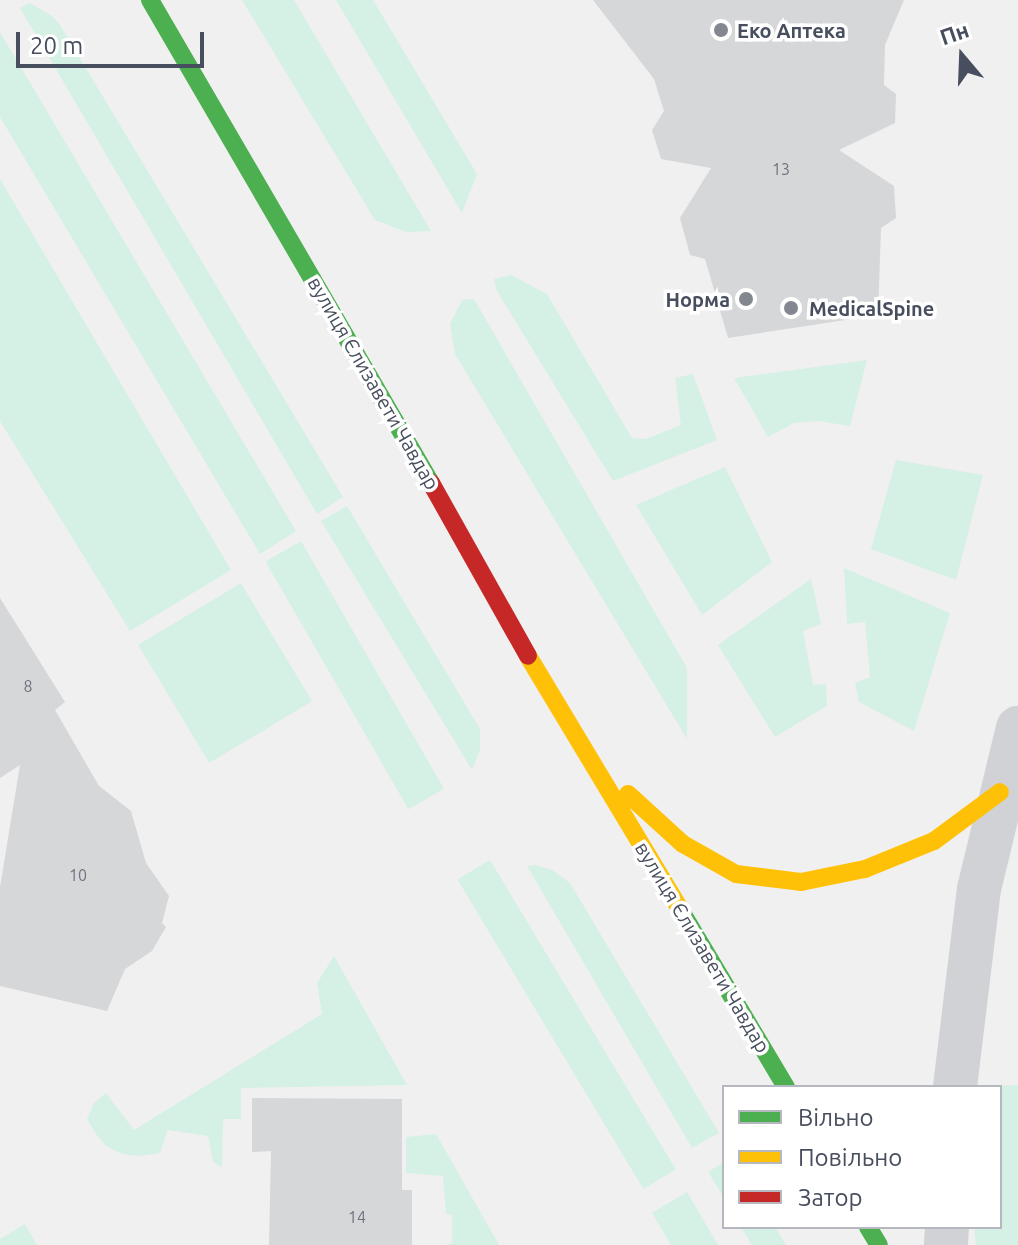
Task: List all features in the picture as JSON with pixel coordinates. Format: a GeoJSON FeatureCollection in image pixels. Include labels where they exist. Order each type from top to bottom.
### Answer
{"type":"FeatureCollection","features":[{"type":"Feature","properties":{"kind":"street","name":"вулиця Єлизавети Чавдар"},"geometry":{"type":"LineString","coordinates":[[150,0],[338,318],[537,671],[597,766],[785,1085]]}},
{"type":"Feature","properties":{"kind":"street"},"geometry":{"type":"LineString","coordinates":[[955,1085],[979,889],[1000,792],[1018,728]]}},
{"type":"Feature","properties":{"kind":"street","name":"вулиця Єлизавети Чавдар"},"geometry":{"type":"LineString","coordinates":[[597,766],[683,844],[736,874],[801,882],[865,869],[934,841],[1000,792]]}},
{"type":"Feature","properties":{"kind":"green space"},"geometry":{"type":"Polygon","coordinates":[[[242,0],[294,0],[431,231],[406,232],[375,220],[242,0]]]}},
{"type":"Feature","properties":{"kind":"green space"},"geometry":{"type":"Polygon","coordinates":[[[336,0],[373,0],[477,174],[462,213],[336,0]]]}},
{"type":"Feature","properties":{"kind":"green space"},"geometry":{"type":"Polygon","coordinates":[[[30,3],[52,16],[60,25],[343,497],[317,514],[20,8],[30,3]]]}},
{"type":"Feature","properties":{"kind":"green space"},"geometry":{"type":"Polygon","coordinates":[[[0,32],[296,531],[260,554],[0,117],[0,32]]]}},
{"type":"Feature","properties":{"kind":"green space"},"geometry":{"type":"Polygon","coordinates":[[[0,179],[231,570],[130,631],[0,421],[0,179]]]}},
{"type":"Feature","properties":{"kind":"green space"},"geometry":{"type":"Polygon","coordinates":[[[511,275],[547,294],[632,438],[646,439],[681,425],[675,378],[693,374],[717,440],[613,481],[497,291],[494,279],[511,275]]]}},
{"type":"Feature","properties":{"kind":"green space"},"geometry":{"type":"Polygon","coordinates":[[[474,299],[687,668],[687,739],[455,354],[450,324],[462,300],[474,299]]]}},
{"type":"Feature","properties":{"kind":"green space"},"geometry":{"type":"Polygon","coordinates":[[[867,360],[850,426],[818,421],[794,423],[768,437],[734,378],[867,360]]]}},
{"type":"Feature","properties":{"kind":"green space"},"geometry":{"type":"Polygon","coordinates":[[[896,460],[983,475],[956,580],[871,549],[896,460]]]}},
{"type":"Feature","properties":{"kind":"green space"},"geometry":{"type":"Polygon","coordinates":[[[725,467],[772,562],[702,615],[636,505],[725,467]]]}},
{"type":"Feature","properties":{"kind":"green space"},"geometry":{"type":"Polygon","coordinates":[[[347,506],[480,729],[480,750],[472,770],[321,521],[347,506]]]}},
{"type":"Feature","properties":{"kind":"green space"},"geometry":{"type":"Polygon","coordinates":[[[301,541],[444,789],[408,809],[265,562],[301,541]]]}},
{"type":"Feature","properties":{"kind":"green space"},"geometry":{"type":"Polygon","coordinates":[[[844,568],[950,613],[914,731],[859,702],[855,683],[870,677],[865,622],[847,624],[844,568]]]}},
{"type":"Feature","properties":{"kind":"green space"},"geometry":{"type":"Polygon","coordinates":[[[811,579],[821,624],[803,631],[813,685],[826,684],[827,706],[775,737],[718,645],[811,579]]]}},
{"type":"Feature","properties":{"kind":"green space"},"geometry":{"type":"Polygon","coordinates":[[[241,583],[312,701],[209,763],[138,645],[241,583]]]}},
{"type":"Feature","properties":{"kind":"green space"},"geometry":{"type":"Polygon","coordinates":[[[490,860],[676,1169],[643,1189],[457,880],[490,860]]]}},
{"type":"Feature","properties":{"kind":"green space"},"geometry":{"type":"Polygon","coordinates":[[[527,866],[552,870],[570,883],[719,1133],[692,1148],[527,866]]]}},
{"type":"Feature","properties":{"kind":"green space"},"geometry":{"type":"Polygon","coordinates":[[[334,956],[407,1085],[241,1088],[241,1119],[223,1119],[222,1167],[213,1162],[208,1136],[168,1130],[160,1153],[139,1156],[122,1154],[106,1146],[96,1134],[87,1119],[94,1103],[106,1093],[134,1130],[322,1014],[317,983],[334,956]]]}},
{"type":"Feature","properties":{"kind":"green space"},"geometry":{"type":"Polygon","coordinates":[[[1002,1085],[1018,1085],[1018,1245],[976,1245],[974,1229],[1002,1229],[1002,1085]]]}},
{"type":"Feature","properties":{"kind":"green space"},"geometry":{"type":"Polygon","coordinates":[[[436,1134],[499,1245],[447,1245],[452,1243],[452,1215],[446,1214],[443,1176],[406,1173],[406,1137],[436,1134]]]}},
{"type":"Feature","properties":{"kind":"green space"},"geometry":{"type":"Polygon","coordinates":[[[722,1163],[722,1195],[708,1172],[722,1163]]]}},
{"type":"Feature","properties":{"kind":"green space"},"geometry":{"type":"Polygon","coordinates":[[[687,1192],[718,1245],[671,1245],[652,1213],[687,1192]]]}},
{"type":"Feature","properties":{"kind":"green space"},"geometry":{"type":"Polygon","coordinates":[[[25,1224],[37,1245],[0,1245],[0,1239],[25,1224]]]}},
{"type":"Feature","properties":{"kind":"green space"},"geometry":{"type":"Polygon","coordinates":[[[742,1229],[776,1229],[786,1245],[752,1245],[742,1229]]]}},
{"type":"Feature","properties":{"kind":"building"},"geometry":{"type":"Polygon","coordinates":[[[593,0],[904,0],[885,45],[884,85],[896,94],[895,123],[839,150],[894,186],[896,218],[881,228],[878,315],[728,338],[705,259],[690,255],[680,218],[711,168],[661,159],[652,130],[664,111],[654,79],[593,0]]]}},
{"type":"Feature","properties":{"kind":"building"},"geometry":{"type":"Polygon","coordinates":[[[0,598],[65,702],[55,710],[99,786],[131,811],[146,863],[169,896],[162,923],[166,927],[152,951],[125,969],[107,1011],[0,986],[0,887],[20,765],[0,778],[0,598]]]}},
{"type":"Feature","properties":{"kind":"building"},"geometry":{"type":"Polygon","coordinates":[[[252,1098],[402,1099],[402,1190],[412,1190],[412,1245],[269,1245],[271,1151],[252,1152],[252,1098]]]}},
{"type":"Feature","properties":{"kind":"traffic: fast"},"geometry":{"type":"LineString","coordinates":[[150,0],[431,483]]}},
{"type":"Feature","properties":{"kind":"traffic: fast"},"geometry":{"type":"LineString","coordinates":[[681,911],[785,1085]]}},
{"type":"Feature","properties":{"kind":"traffic: fast"},"geometry":{"type":"LineString","coordinates":[[869,1229],[879,1245]]}},
{"type":"Feature","properties":{"kind":"traffic: slow"},"geometry":{"type":"LineString","coordinates":[[528,656],[681,911]]}},
{"type":"Feature","properties":{"kind":"traffic: slow"},"geometry":{"type":"LineString","coordinates":[[628,794],[683,844],[736,874],[801,882],[865,869],[934,841],[1000,792]]}},
{"type":"Feature","properties":{"kind":"traffic: jam"},"geometry":{"type":"LineString","coordinates":[[431,483],[528,656]]}},
{"type":"Feature","properties":{"kind":"place","name":"Еко Аптека"},"geometry":{"type":"Point","coordinates":[721,30]}},
{"type":"Feature","properties":{"kind":"place","name":"Норма"},"geometry":{"type":"Point","coordinates":[746,299]}},
{"type":"Feature","properties":{"kind":"place","name":"MedicalSpine"},"geometry":{"type":"Point","coordinates":[791,308]}}]}
